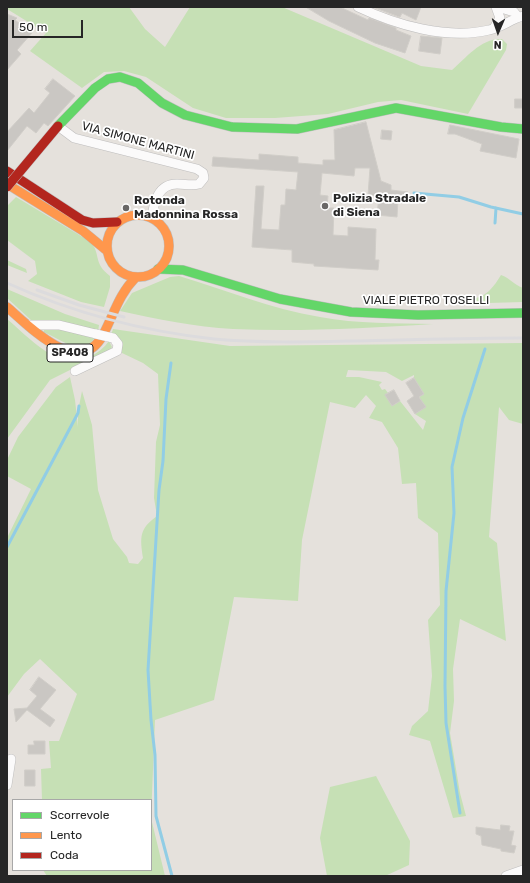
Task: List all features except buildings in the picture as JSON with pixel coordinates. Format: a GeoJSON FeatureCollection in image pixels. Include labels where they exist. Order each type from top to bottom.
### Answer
{"type":"FeatureCollection","features":[{"type":"Feature","properties":{"kind":"main road","name":"VIA SIMONE MARTINI"},"geometry":{"type":"LineString","coordinates":[[7,185],[58,126],[95,88],[108,79],[120,77],[138,83],[162,103],[185,116],[232,127],[296,129],[389,109],[402,108],[495,126],[523,129]]}},
{"type":"Feature","properties":{"kind":"main road"},"geometry":{"type":"LineString","coordinates":[[7,171],[82,220],[93,223],[117,222],[135,215],[152,218]]}},
{"type":"Feature","properties":{"kind":"main road"},"geometry":{"type":"LineString","coordinates":[[7,185],[83,231],[106,250]]}},
{"type":"Feature","properties":{"kind":"main road","name":"VIALE PIETRO TOSELLI"},"geometry":{"type":"LineString","coordinates":[[152,218],[165,230],[169,245],[178,258],[212,279]]}},
{"type":"Feature","properties":{"kind":"main road"},"geometry":{"type":"LineString","coordinates":[[117,222],[108,236],[106,250],[109,261],[117,270],[126,275],[136,277],[118,299]]}},
{"type":"Feature","properties":{"kind":"main road"},"geometry":{"type":"LineString","coordinates":[[158,269],[166,259],[169,245]]}},
{"type":"Feature","properties":{"kind":"main road","name":"VIALE PIETRO TOSELLI"},"geometry":{"type":"LineString","coordinates":[[136,277],[150,274],[158,269],[183,270],[292,302],[351,312],[418,315],[523,313]]}},
{"type":"Feature","properties":{"kind":"main road"},"geometry":{"type":"LineString","coordinates":[[117,270],[119,283],[118,299]]}},
{"type":"Feature","properties":{"kind":"main road","name":"SP408"},"geometry":{"type":"LineString","coordinates":[[7,307],[28,325],[62,350],[74,353],[84,352],[92,348],[101,339],[118,299]]}},
{"type":"Feature","properties":{"kind":"street"},"geometry":{"type":"LineString","coordinates":[[358,7],[395,22],[418,29],[467,33],[493,29],[521,17]]}},
{"type":"Feature","properties":{"kind":"street"},"geometry":{"type":"LineString","coordinates":[[493,29],[500,18],[497,7]]}},
{"type":"Feature","properties":{"kind":"street"},"geometry":{"type":"LineString","coordinates":[[497,7],[514,12],[521,17]]}},
{"type":"Feature","properties":{"kind":"street","name":"VIA SIMONE MARTINI"},"geometry":{"type":"LineString","coordinates":[[58,126],[74,138],[197,169],[203,173],[204,178],[199,184],[174,184],[161,189],[154,205],[152,218]]}},
{"type":"Feature","properties":{"kind":"street"},"geometry":{"type":"LineString","coordinates":[[28,325],[59,325],[113,338],[118,344],[117,351],[75,371]]}},
{"type":"Feature","properties":{"kind":"street"},"geometry":{"type":"LineString","coordinates":[[7,785],[11,759]]}},
{"type":"Feature","properties":{"kind":"street"},"geometry":{"type":"LineString","coordinates":[[506,876],[523,870]]}},
{"type":"Feature","properties":{"kind":"green space"},"geometry":{"type":"Polygon","coordinates":[[[7,7],[129,7],[145,29],[165,47],[190,7],[282,7],[421,66],[452,70],[474,50],[487,42],[502,39],[507,44],[506,50],[468,114],[401,100],[378,102],[328,114],[275,118],[226,118],[193,108],[146,77],[124,71],[104,72],[82,88],[30,51],[46,33],[7,9],[7,7]]]}},
{"type":"Feature","properties":{"kind":"green space"},"geometry":{"type":"Polygon","coordinates":[[[16,197],[91,242],[96,251],[101,267],[110,276],[110,287],[104,307],[81,302],[28,281],[37,274],[35,261],[7,240],[7,206],[16,197]]]}},
{"type":"Feature","properties":{"kind":"green space"},"geometry":{"type":"Polygon","coordinates":[[[7,260],[26,269],[27,273],[7,265],[7,260]]]}},
{"type":"Feature","properties":{"kind":"green space"},"geometry":{"type":"Polygon","coordinates":[[[501,275],[523,288],[523,302],[453,304],[476,298],[486,293],[496,283],[501,275]]]}},
{"type":"Feature","properties":{"kind":"green space"},"geometry":{"type":"Polygon","coordinates":[[[179,276],[302,314],[362,322],[433,324],[308,330],[233,329],[190,325],[120,311],[132,293],[170,277],[179,276]]]}},
{"type":"Feature","properties":{"kind":"green space"},"geometry":{"type":"Polygon","coordinates":[[[7,289],[65,314],[99,325],[98,332],[35,322],[7,298],[7,289]]]}},
{"type":"Feature","properties":{"kind":"green space"},"geometry":{"type":"Polygon","coordinates":[[[7,319],[45,351],[56,357],[67,360],[78,360],[90,357],[105,346],[109,341],[112,347],[110,350],[50,380],[7,439],[7,319]]]}},
{"type":"Feature","properties":{"kind":"green space"},"geometry":{"type":"Polygon","coordinates":[[[44,326],[95,337],[90,344],[75,348],[44,332],[44,326]]]}},
{"type":"Feature","properties":{"kind":"green space"},"geometry":{"type":"Polygon","coordinates":[[[113,329],[230,346],[523,343],[523,424],[509,420],[499,407],[489,537],[497,543],[506,641],[460,619],[453,669],[454,701],[450,733],[460,793],[466,816],[453,818],[430,741],[409,735],[412,726],[428,711],[432,676],[428,620],[440,605],[438,533],[418,518],[416,483],[402,484],[398,448],[382,422],[369,418],[376,406],[366,395],[355,408],[330,402],[302,540],[298,601],[234,597],[214,700],[155,720],[152,799],[42,799],[41,769],[51,768],[49,741],[59,741],[77,694],[40,659],[24,674],[7,697],[7,538],[31,489],[7,476],[7,460],[18,437],[56,387],[70,377],[75,400],[78,427],[78,411],[82,391],[92,425],[98,490],[113,539],[127,557],[129,563],[138,564],[143,558],[141,544],[142,534],[147,525],[157,516],[154,498],[156,442],[160,425],[158,374],[143,363],[122,353],[120,341],[111,335],[113,329]],[[348,370],[346,377],[359,377],[382,382],[379,385],[382,390],[385,389],[388,393],[386,395],[392,406],[400,401],[423,430],[426,421],[415,414],[425,407],[419,397],[424,394],[414,378],[414,375],[402,381],[386,372],[348,370]]]}},
{"type":"Feature","properties":{"kind":"green space"},"geometry":{"type":"Polygon","coordinates":[[[376,776],[410,841],[409,865],[385,876],[327,876],[320,838],[330,787],[376,776]]]}},
{"type":"Feature","properties":{"kind":"green space"},"geometry":{"type":"Polygon","coordinates":[[[152,822],[165,876],[47,876],[44,871],[152,871],[152,822]]]}},
{"type":"Feature","properties":{"kind":"waterway"},"geometry":{"type":"LineString","coordinates":[[414,193],[459,197],[491,207],[523,214]]}},
{"type":"Feature","properties":{"kind":"waterway"},"geometry":{"type":"LineString","coordinates":[[495,223],[496,208]]}},
{"type":"Feature","properties":{"kind":"waterway"},"geometry":{"type":"LineString","coordinates":[[460,813],[446,723],[445,686],[446,591],[454,513],[452,467],[463,418],[485,349]]}},
{"type":"Feature","properties":{"kind":"waterway"},"geometry":{"type":"LineString","coordinates":[[171,363],[166,399],[163,461],[159,490],[148,670],[155,755],[156,816],[172,876]]}},
{"type":"Feature","properties":{"kind":"waterway"},"geometry":{"type":"LineString","coordinates":[[7,547],[78,413],[79,406]]}},
{"type":"Feature","properties":{"kind":"railway"},"geometry":{"type":"LineString","coordinates":[[7,283],[57,303],[108,319],[134,326],[187,336],[214,339],[299,342],[523,338]]}},
{"type":"Feature","properties":{"kind":"railway"},"geometry":{"type":"LineString","coordinates":[[37,290],[79,305],[124,317]]}},
{"type":"Feature","properties":{"kind":"traffic: fast"},"geometry":{"type":"LineString","coordinates":[[58,126],[95,88],[108,79],[120,77],[138,83],[162,103],[185,115],[232,127],[297,129],[396,108],[501,127],[523,129]]}},
{"type":"Feature","properties":{"kind":"traffic: fast"},"geometry":{"type":"LineString","coordinates":[[158,269],[183,270],[280,299],[351,312],[418,315],[523,313]]}},
{"type":"Feature","properties":{"kind":"traffic: slow"},"geometry":{"type":"LineString","coordinates":[[7,184],[83,231],[106,250]]}},
{"type":"Feature","properties":{"kind":"traffic: slow"},"geometry":{"type":"LineString","coordinates":[[132,215],[144,215],[160,224],[167,234],[169,246],[167,258],[160,268],[144,277],[132,277],[121,272],[112,263],[107,252],[107,240],[112,229],[121,220],[132,215]]}},
{"type":"Feature","properties":{"kind":"traffic: slow"},"geometry":{"type":"LineString","coordinates":[[7,307],[28,326],[55,345],[68,351],[81,352],[93,347],[103,335],[121,297],[136,277]]}},
{"type":"Feature","properties":{"kind":"traffic: jam"},"geometry":{"type":"LineString","coordinates":[[7,187],[58,126]]}},
{"type":"Feature","properties":{"kind":"traffic: jam"},"geometry":{"type":"LineString","coordinates":[[7,171],[82,220],[93,223],[117,222]]}},
{"type":"Feature","properties":{"kind":"place","name":"Polizia Stradale di Siena"},"geometry":{"type":"Point","coordinates":[325,206]}},
{"type":"Feature","properties":{"kind":"place","name":"Rotonda Madonnina Rossa"},"geometry":{"type":"Point","coordinates":[126,208]}}]}
